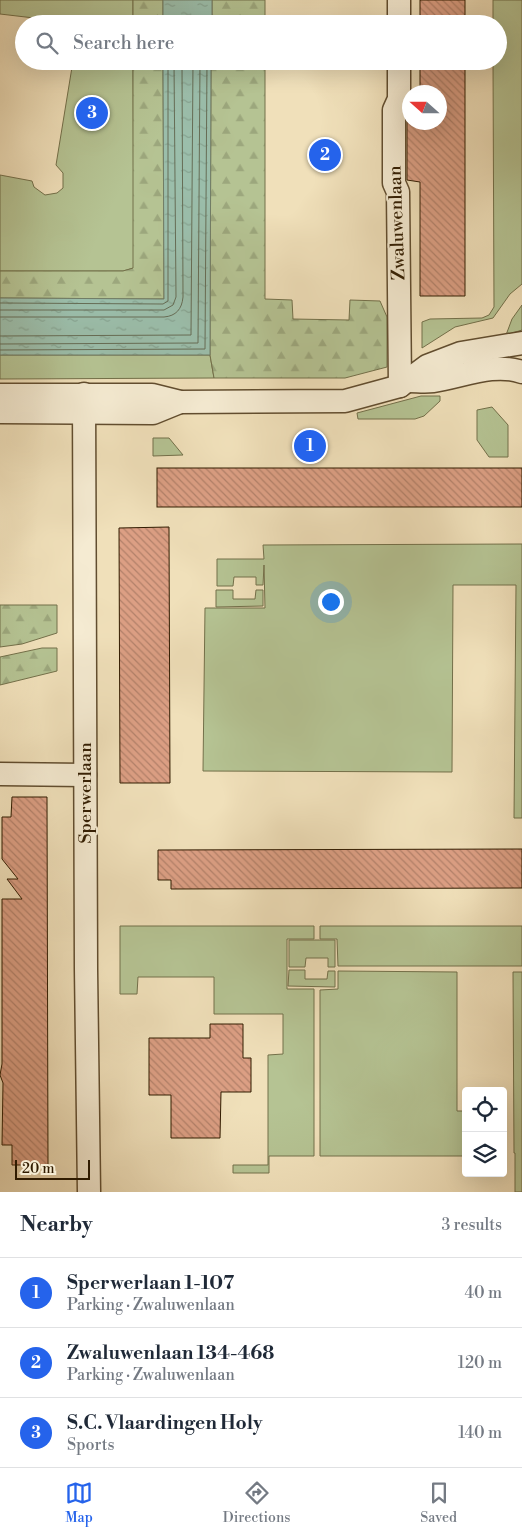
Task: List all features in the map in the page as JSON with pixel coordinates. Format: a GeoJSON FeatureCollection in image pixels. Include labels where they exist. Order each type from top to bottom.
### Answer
{"type":"FeatureCollection","features":[{"type":"Feature","properties":{"kind":"street"},"geometry":{"type":"LineString","coordinates":[[399,0],[399,15]]}},
{"type":"Feature","properties":{"kind":"street","name":"Zwaluwenlaan"},"geometry":{"type":"LineString","coordinates":[[399,70],[399,99],[394,110],[394,184],[398,192],[405,383]]}},
{"type":"Feature","properties":{"kind":"street"},"geometry":{"type":"LineString","coordinates":[[405,383],[427,366],[461,353],[522,342]]}},
{"type":"Feature","properties":{"kind":"street"},"geometry":{"type":"LineString","coordinates":[[0,395],[84,403],[153,413],[180,402],[346,401],[405,383],[432,382],[464,373],[500,369],[513,369],[522,372]]}},
{"type":"Feature","properties":{"kind":"street"},"geometry":{"type":"LineString","coordinates":[[0,412],[84,403]]}},
{"type":"Feature","properties":{"kind":"street","name":"Sperwerlaan"},"geometry":{"type":"LineString","coordinates":[[84,403],[89,1192]]}},
{"type":"Feature","properties":{"kind":"street"},"geometry":{"type":"LineString","coordinates":[[0,774],[85,775]]}},
{"type":"Feature","properties":{"kind":"green space"},"geometry":{"type":"Polygon","coordinates":[[[0,0],[133,0],[133,15],[15,16],[0,14],[0,0]]]}},
{"type":"Feature","properties":{"kind":"green space"},"geometry":{"type":"Polygon","coordinates":[[[133,0],[163,0],[163,15],[133,15],[133,0]]]}},
{"type":"Feature","properties":{"kind":"green space"},"geometry":{"type":"Polygon","coordinates":[[[212,0],[265,0],[265,15],[212,15],[212,0]]]}},
{"type":"Feature","properties":{"kind":"green space"},"geometry":{"type":"Polygon","coordinates":[[[493,0],[522,0],[522,284],[510,294],[493,318],[455,327],[422,348],[422,322],[430,319],[482,318],[489,315],[494,307],[493,70],[507,70],[507,15],[493,15],[493,0]]]}},
{"type":"Feature","properties":{"kind":"green space"},"geometry":{"type":"Polygon","coordinates":[[[72,70],[133,70],[134,268],[123,271],[0,271],[0,175],[32,181],[34,187],[45,195],[57,193],[63,188],[63,173],[56,165],[72,70]]]}},
{"type":"Feature","properties":{"kind":"green space"},"geometry":{"type":"Polygon","coordinates":[[[133,70],[163,70],[164,299],[0,298],[0,271],[123,271],[133,268],[133,70]]]}},
{"type":"Feature","properties":{"kind":"green space"},"geometry":{"type":"Polygon","coordinates":[[[211,70],[265,70],[265,299],[292,300],[293,319],[349,320],[350,300],[380,301],[387,317],[387,367],[345,378],[214,378],[210,355],[211,70]]]}},
{"type":"Feature","properties":{"kind":"green space"},"geometry":{"type":"Polygon","coordinates":[[[522,305],[522,330],[506,335],[512,319],[522,305]]]}},
{"type":"Feature","properties":{"kind":"green space"},"geometry":{"type":"Polygon","coordinates":[[[0,355],[210,355],[214,378],[0,379],[0,355]]]}},
{"type":"Feature","properties":{"kind":"green space"},"geometry":{"type":"Polygon","coordinates":[[[421,396],[440,396],[440,401],[424,416],[415,419],[358,419],[357,413],[421,396]]]}},
{"type":"Feature","properties":{"kind":"green space"},"geometry":{"type":"Polygon","coordinates":[[[492,407],[508,425],[508,457],[489,457],[477,440],[477,410],[492,407]]]}},
{"type":"Feature","properties":{"kind":"green space"},"geometry":{"type":"Polygon","coordinates":[[[153,438],[169,438],[183,455],[153,456],[153,438]]]}},
{"type":"Feature","properties":{"kind":"green space"},"geometry":{"type":"Polygon","coordinates":[[[522,544],[522,818],[514,818],[516,585],[453,585],[452,772],[203,771],[205,608],[265,608],[264,565],[263,585],[256,585],[256,577],[234,577],[233,586],[217,586],[217,559],[264,559],[263,545],[522,544]]]}},
{"type":"Feature","properties":{"kind":"green space"},"geometry":{"type":"Polygon","coordinates":[[[216,590],[233,590],[233,599],[255,599],[256,590],[263,590],[263,606],[216,607],[216,590]]]}},
{"type":"Feature","properties":{"kind":"green space"},"geometry":{"type":"Polygon","coordinates":[[[0,605],[57,605],[57,633],[22,644],[0,647],[0,605]]]}},
{"type":"Feature","properties":{"kind":"green space"},"geometry":{"type":"Polygon","coordinates":[[[42,648],[57,648],[57,671],[0,685],[0,657],[42,648]]]}},
{"type":"Feature","properties":{"kind":"green space"},"geometry":{"type":"Polygon","coordinates":[[[120,926],[314,926],[314,939],[287,939],[287,989],[314,989],[314,1156],[269,1156],[269,1173],[233,1173],[233,1165],[268,1165],[268,1055],[283,1054],[283,1014],[214,1014],[214,977],[138,977],[137,994],[120,994],[120,926]]]}},
{"type":"Feature","properties":{"kind":"green space"},"geometry":{"type":"Polygon","coordinates":[[[320,926],[522,926],[522,966],[338,966],[337,939],[320,939],[320,926]]]}},
{"type":"Feature","properties":{"kind":"green space"},"geometry":{"type":"Polygon","coordinates":[[[289,940],[335,940],[335,967],[328,967],[328,958],[306,958],[305,967],[289,967],[289,940]]]}},
{"type":"Feature","properties":{"kind":"green space"},"geometry":{"type":"Polygon","coordinates":[[[289,970],[305,970],[305,979],[327,979],[328,971],[335,971],[335,987],[288,986],[289,970]]]}},
{"type":"Feature","properties":{"kind":"green space"},"geometry":{"type":"Polygon","coordinates":[[[338,971],[457,972],[457,1111],[462,1111],[462,1156],[320,1156],[320,990],[338,989],[338,971]]]}},
{"type":"Feature","properties":{"kind":"green space"},"geometry":{"type":"Polygon","coordinates":[[[513,972],[522,972],[522,1192],[515,1192],[513,972]]]}},
{"type":"Feature","properties":{"kind":"water"},"geometry":{"type":"Polygon","coordinates":[[[163,0],[212,0],[212,15],[163,15],[163,0]]]}},
{"type":"Feature","properties":{"kind":"water"},"geometry":{"type":"Polygon","coordinates":[[[163,70],[211,70],[210,355],[0,355],[0,298],[164,299],[163,70]]]}},
{"type":"Feature","properties":{"kind":"building"},"geometry":{"type":"Polygon","coordinates":[[[420,0],[465,0],[465,15],[420,15],[420,0]]]}},
{"type":"Feature","properties":{"kind":"building"},"geometry":{"type":"Polygon","coordinates":[[[420,70],[465,70],[465,296],[420,296],[420,182],[407,180],[407,130],[447,130],[447,85],[420,85],[420,70]]]}},
{"type":"Feature","properties":{"kind":"building"},"geometry":{"type":"Polygon","coordinates":[[[157,468],[522,468],[522,507],[157,507],[157,468]]]}},
{"type":"Feature","properties":{"kind":"building"},"geometry":{"type":"Polygon","coordinates":[[[169,527],[170,783],[120,783],[119,528],[169,527]]]}},
{"type":"Feature","properties":{"kind":"building"},"geometry":{"type":"Polygon","coordinates":[[[12,797],[47,797],[48,1165],[12,1165],[12,1145],[2,1145],[3,1083],[0,1075],[2,1064],[2,899],[22,899],[7,879],[18,879],[2,859],[2,817],[11,817],[12,797]]]}},
{"type":"Feature","properties":{"kind":"building"},"geometry":{"type":"Polygon","coordinates":[[[522,849],[522,888],[171,889],[171,880],[158,880],[158,850],[522,849]]]}},
{"type":"Feature","properties":{"kind":"building"},"geometry":{"type":"Polygon","coordinates":[[[210,1024],[243,1024],[243,1058],[251,1058],[251,1092],[221,1092],[220,1138],[171,1138],[171,1095],[149,1095],[149,1038],[210,1038],[210,1024]]]}},
{"type":"Feature","properties":{"kind":"place","name":"S.C. Vlaardingen Holy"},"geometry":{"type":"Point","coordinates":[92,113]}},
{"type":"Feature","properties":{"kind":"place","name":"Zwaluwenlaan 134-468"},"geometry":{"type":"Point","coordinates":[325,155]}},
{"type":"Feature","properties":{"kind":"place","name":"Sperwerlaan 1-107"},"geometry":{"type":"Point","coordinates":[310,446]}}]}
